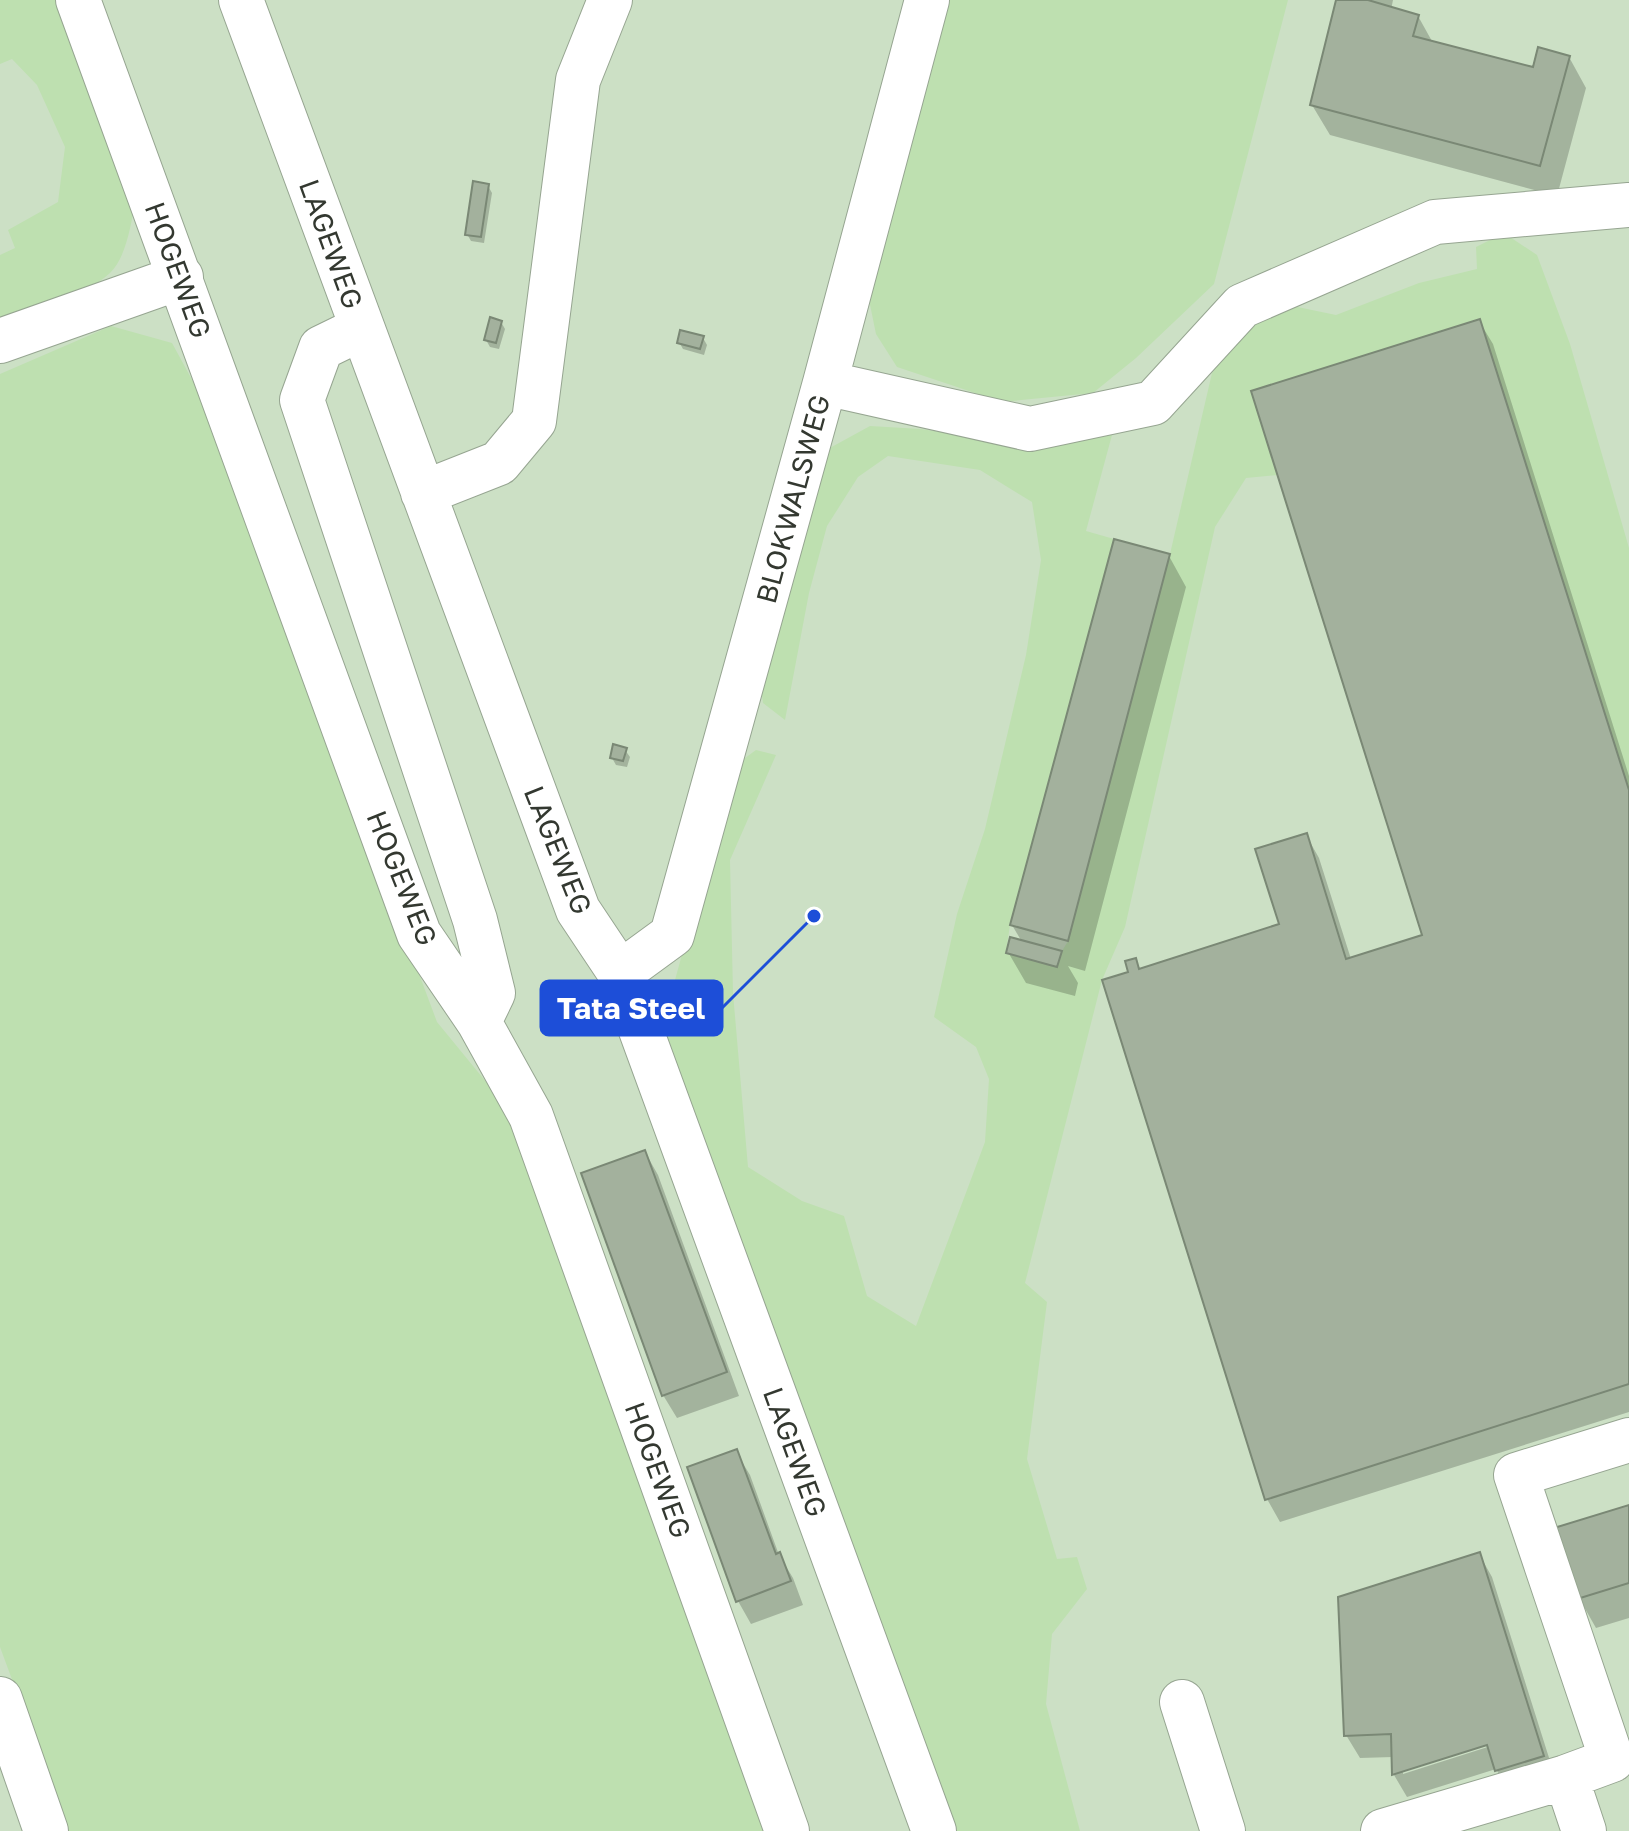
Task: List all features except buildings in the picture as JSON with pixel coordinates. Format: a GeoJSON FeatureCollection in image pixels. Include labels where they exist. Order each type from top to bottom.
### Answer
{"type":"FeatureCollection","features":[{"type":"Feature","properties":{"kind":"lane","name":"HOGEWEG"},"geometry":{"type":"LineString","coordinates":[[78,0],[419,934],[479,1022],[531,1116],[787,1831]]}},
{"type":"Feature","properties":{"kind":"lane","name":"LAGEWEG"},"geometry":{"type":"LineString","coordinates":[[241,0],[578,910],[620,973],[934,1831]]}},
{"type":"Feature","properties":{"kind":"lane"},"geometry":{"type":"LineString","coordinates":[[423,493],[499,463],[534,421],[578,80],[610,0]]}},
{"type":"Feature","properties":{"kind":"lane","name":"BLOKWALSWEG"},"geometry":{"type":"LineString","coordinates":[[620,973],[672,935],[927,0]]}},
{"type":"Feature","properties":{"kind":"lane"},"geometry":{"type":"LineString","coordinates":[[825,383],[1030,429],[1153,403],[1242,306],[1435,222],[1629,205]]}},
{"type":"Feature","properties":{"kind":"lane"},"geometry":{"type":"LineString","coordinates":[[0,341],[181,277]]}},
{"type":"Feature","properties":{"kind":"lane"},"geometry":{"type":"LineString","coordinates":[[362,328],[321,348],[302,400],[475,920],[493,993],[479,1022]]}},
{"type":"Feature","properties":{"kind":"lane"},"geometry":{"type":"LineString","coordinates":[[1383,1831],[1566,1777],[1612,1760],[1516,1475],[1629,1440]]}},
{"type":"Feature","properties":{"kind":"lane"},"geometry":{"type":"LineString","coordinates":[[0,1699],[46,1831]]}},
{"type":"Feature","properties":{"kind":"lane"},"geometry":{"type":"LineString","coordinates":[[1182,1702],[1223,1831]]}},
{"type":"Feature","properties":{"kind":"lane"},"geometry":{"type":"LineString","coordinates":[[1566,1777],[1584,1831]]}},
{"type":"Feature","properties":{"kind":"shaded area"},"geometry":{"type":"Polygon","coordinates":[[[0,0],[1629,0],[1629,1831],[0,1831],[0,0]]]}},
{"type":"Feature","properties":{"kind":"green space"},"geometry":{"type":"Polygon","coordinates":[[[0,0],[61,0],[135,203],[124,250],[110,273],[72,296],[0,320],[0,255],[15,248],[8,230],[58,202],[65,147],[37,85],[12,59],[0,64],[0,0]]]}},
{"type":"Feature","properties":{"kind":"green space"},"geometry":{"type":"Polygon","coordinates":[[[945,0],[1288,0],[1214,284],[1136,358],[1093,393],[1002,402],[897,367],[876,334],[868,295],[945,0]]]}},
{"type":"Feature","properties":{"kind":"green space"},"geometry":{"type":"Polygon","coordinates":[[[1504,233],[1537,255],[1570,344],[1629,548],[1629,790],[1480,319],[1251,391],[1277,475],[1246,478],[1215,527],[1125,927],[1102,980],[1025,1283],[1047,1302],[1027,1459],[1057,1559],[1077,1557],[1087,1589],[1052,1634],[1046,1704],[1080,1831],[949,1831],[659,1038],[734,766],[756,750],[776,755],[730,860],[733,993],[748,1167],[802,1201],[844,1216],[867,1296],[916,1326],[985,1142],[989,1079],[976,1047],[934,1017],[957,914],[985,829],[1026,655],[1041,560],[1032,502],[980,470],[888,456],[858,477],[827,526],[809,593],[785,720],[763,703],[760,681],[828,449],[870,426],[921,429],[1038,447],[1112,435],[1086,531],[1114,539],[1010,925],[1006,952],[1062,951],[1068,941],[1170,554],[1212,373],[1243,331],[1288,305],[1336,315],[1419,283],[1477,269],[1476,247],[1504,233]]]}},
{"type":"Feature","properties":{"kind":"green space"},"geometry":{"type":"Polygon","coordinates":[[[111,326],[172,343],[208,409],[437,1022],[505,1105],[771,1831],[68,1831],[0,1647],[0,374],[111,326]]]}},
{"type":"Feature","properties":{"kind":"place","name":"Tata Steel"},"geometry":{"type":"Point","coordinates":[814,916]}}]}
